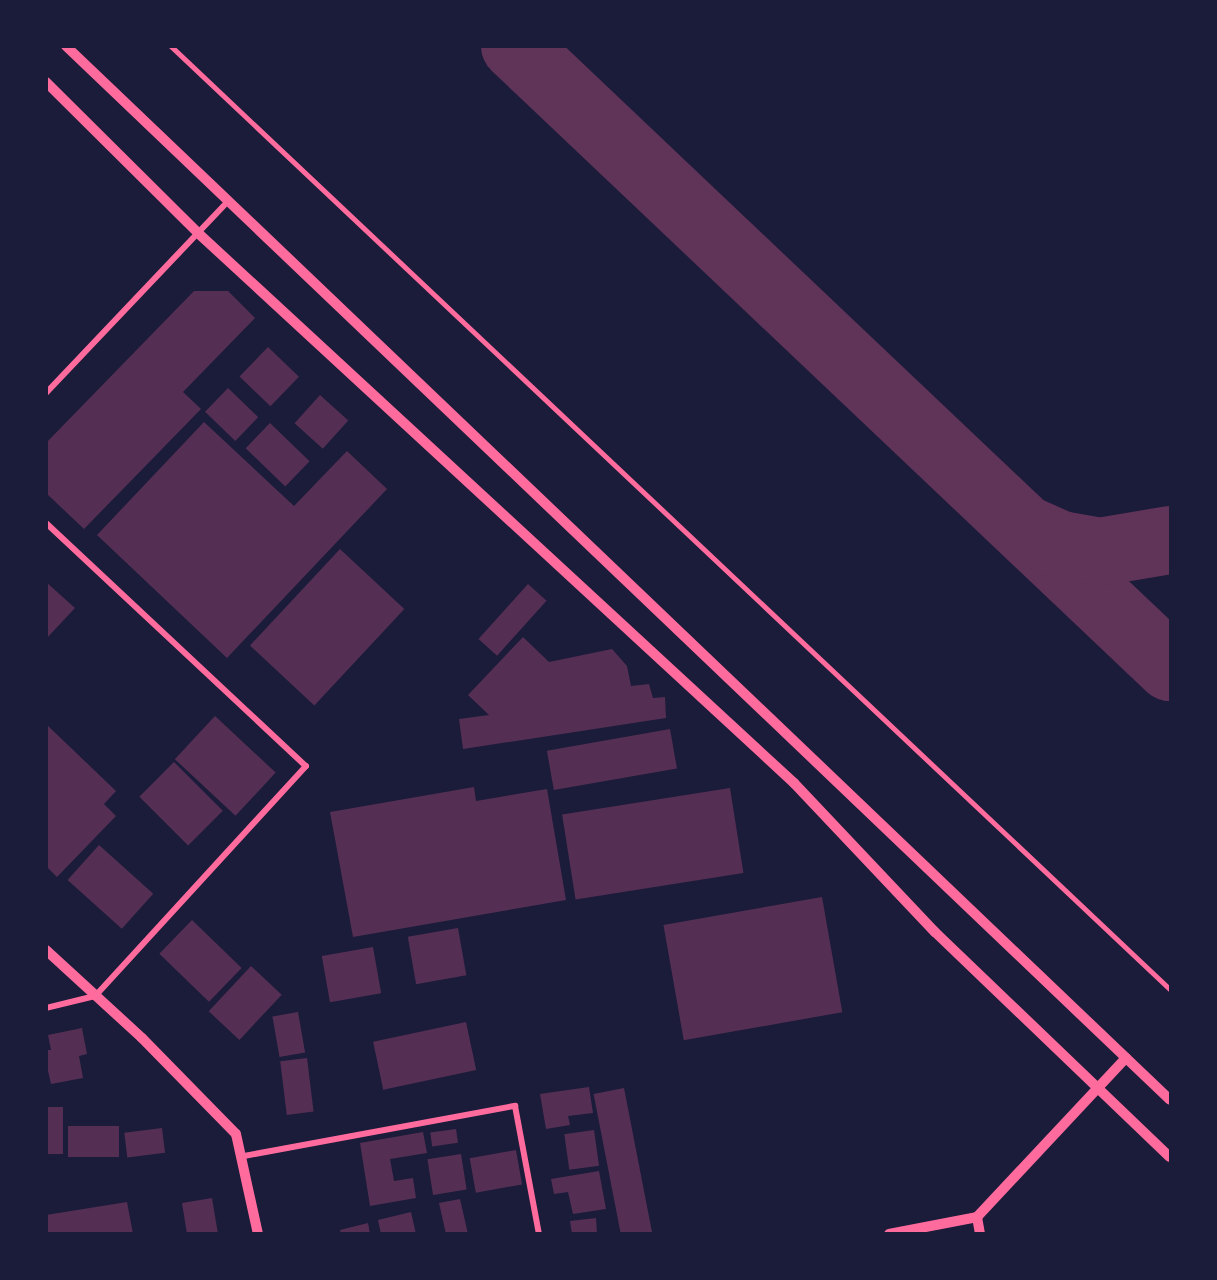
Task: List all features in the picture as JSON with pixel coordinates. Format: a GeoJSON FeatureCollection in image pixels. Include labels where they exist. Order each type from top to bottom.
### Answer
{"type":"FeatureCollection","features":[{"type":"Feature","properties":{"kind":"street"},"geometry":{"type":"LineString","coordinates":[[66,46],[1170,1101]]}},
{"type":"Feature","properties":{"kind":"street"},"geometry":{"type":"LineString","coordinates":[[46,82],[198,233],[794,783],[935,932],[1170,1157]]}},
{"type":"Feature","properties":{"kind":"street"},"geometry":{"type":"LineString","coordinates":[[46,393],[227,202]]}},
{"type":"Feature","properties":{"kind":"street"},"geometry":{"type":"LineString","coordinates":[[46,523],[306,766],[95,996],[46,1008]]}},
{"type":"Feature","properties":{"kind":"street"},"geometry":{"type":"LineString","coordinates":[[46,950],[213,1107],[236,1134],[244,1156],[258,1233]]}},
{"type":"Feature","properties":{"kind":"street"},"geometry":{"type":"LineString","coordinates":[[889,1233],[977,1217],[1126,1058]]}},
{"type":"Feature","properties":{"kind":"street"},"geometry":{"type":"LineString","coordinates":[[244,1156],[515,1106],[539,1233]]}},
{"type":"Feature","properties":{"kind":"street"},"geometry":{"type":"LineString","coordinates":[[977,1217],[980,1233]]}},
{"type":"Feature","properties":{"kind":"lane"},"geometry":{"type":"LineString","coordinates":[[171,46],[1170,990]]}},
{"type":"Feature","properties":{"kind":"building"},"geometry":{"type":"Polygon","coordinates":[[[194,291],[228,291],[255,318],[183,392],[201,409],[84,529],[46,493],[46,443],[194,291]]]}},
{"type":"Feature","properties":{"kind":"building"},"geometry":{"type":"Polygon","coordinates":[[[268,347],[299,377],[270,406],[240,376],[268,347]]]}},
{"type":"Feature","properties":{"kind":"building"},"geometry":{"type":"Polygon","coordinates":[[[228,388],[258,417],[235,441],[205,412],[228,388]]]}},
{"type":"Feature","properties":{"kind":"building"},"geometry":{"type":"Polygon","coordinates":[[[320,395],[348,420],[323,449],[295,423],[320,395]]]}},
{"type":"Feature","properties":{"kind":"building"},"geometry":{"type":"Polygon","coordinates":[[[204,422],[294,506],[347,451],[387,489],[227,658],[97,535],[204,422]]]}},
{"type":"Feature","properties":{"kind":"building"},"geometry":{"type":"Polygon","coordinates":[[[270,423],[310,461],[285,486],[246,448],[270,423]]]}},
{"type":"Feature","properties":{"kind":"building"},"geometry":{"type":"Polygon","coordinates":[[[340,549],[404,609],[314,706],[250,646],[340,549]]]}},
{"type":"Feature","properties":{"kind":"building"},"geometry":{"type":"Polygon","coordinates":[[[46,582],[75,608],[46,639],[46,582]]]}},
{"type":"Feature","properties":{"kind":"building"},"geometry":{"type":"Polygon","coordinates":[[[528,584],[547,601],[497,656],[478,639],[528,584]]]}},
{"type":"Feature","properties":{"kind":"building"},"geometry":{"type":"Polygon","coordinates":[[[523,637],[549,662],[612,649],[627,666],[631,686],[649,684],[653,698],[665,697],[666,718],[463,749],[459,719],[489,715],[468,695],[523,637]]]}},
{"type":"Feature","properties":{"kind":"building"},"geometry":{"type":"Polygon","coordinates":[[[215,716],[276,773],[235,816],[175,759],[215,716]]]}},
{"type":"Feature","properties":{"kind":"building"},"geometry":{"type":"Polygon","coordinates":[[[46,724],[116,791],[104,804],[116,816],[57,877],[46,866],[46,724]]]}},
{"type":"Feature","properties":{"kind":"building"},"geometry":{"type":"Polygon","coordinates":[[[670,729],[677,768],[554,790],[547,751],[670,729]]]}},
{"type":"Feature","properties":{"kind":"building"},"geometry":{"type":"Polygon","coordinates":[[[174,762],[223,811],[188,845],[139,797],[174,762]]]}},
{"type":"Feature","properties":{"kind":"building"},"geometry":{"type":"Polygon","coordinates":[[[474,787],[476,801],[547,789],[566,900],[353,937],[330,812],[474,787]]]}},
{"type":"Feature","properties":{"kind":"building"},"geometry":{"type":"Polygon","coordinates":[[[730,788],[743,873],[576,900],[562,815],[730,788]]]}},
{"type":"Feature","properties":{"kind":"building"},"geometry":{"type":"Polygon","coordinates":[[[99,845],[153,894],[122,929],[68,880],[99,845]]]}},
{"type":"Feature","properties":{"kind":"building"},"geometry":{"type":"Polygon","coordinates":[[[822,897],[842,1012],[684,1040],[663,925],[822,897]]]}},
{"type":"Feature","properties":{"kind":"building"},"geometry":{"type":"Polygon","coordinates":[[[192,920],[242,968],[209,1002],[159,954],[192,920]]]}},
{"type":"Feature","properties":{"kind":"building"},"geometry":{"type":"Polygon","coordinates":[[[458,928],[466,975],[416,984],[408,937],[458,928]]]}},
{"type":"Feature","properties":{"kind":"building"},"geometry":{"type":"Polygon","coordinates":[[[373,947],[381,993],[330,1002],[322,956],[373,947]]]}},
{"type":"Feature","properties":{"kind":"building"},"geometry":{"type":"Polygon","coordinates":[[[251,966],[282,995],[239,1040],[209,1011],[251,966]]]}},
{"type":"Feature","properties":{"kind":"building"},"geometry":{"type":"Polygon","coordinates":[[[298,1012],[305,1052],[280,1057],[272,1017],[298,1012]]]}},
{"type":"Feature","properties":{"kind":"building"},"geometry":{"type":"Polygon","coordinates":[[[466,1022],[476,1070],[383,1090],[373,1042],[466,1022]]]}},
{"type":"Feature","properties":{"kind":"building"},"geometry":{"type":"Polygon","coordinates":[[[82,1028],[87,1054],[79,1056],[83,1078],[51,1084],[46,1062],[46,1050],[51,1050],[48,1035],[82,1028]]]}},
{"type":"Feature","properties":{"kind":"building"},"geometry":{"type":"Polygon","coordinates":[[[307,1058],[314,1112],[287,1115],[280,1061],[307,1058]]]}},
{"type":"Feature","properties":{"kind":"building"},"geometry":{"type":"Polygon","coordinates":[[[589,1087],[593,1113],[568,1116],[570,1125],[546,1129],[540,1094],[589,1087]]]}},
{"type":"Feature","properties":{"kind":"building"},"geometry":{"type":"Polygon","coordinates":[[[624,1088],[652,1234],[621,1234],[594,1094],[624,1088]]]}},
{"type":"Feature","properties":{"kind":"building"},"geometry":{"type":"Polygon","coordinates":[[[46,1107],[63,1107],[63,1154],[46,1154],[46,1107]]]}},
{"type":"Feature","properties":{"kind":"building"},"geometry":{"type":"Polygon","coordinates":[[[68,1126],[119,1126],[119,1157],[68,1157],[68,1126]]]}},
{"type":"Feature","properties":{"kind":"building"},"geometry":{"type":"Polygon","coordinates":[[[162,1128],[165,1153],[127,1157],[124,1133],[162,1128]]]}},
{"type":"Feature","properties":{"kind":"building"},"geometry":{"type":"Polygon","coordinates":[[[456,1129],[458,1143],[432,1146],[430,1133],[456,1129]]]}},
{"type":"Feature","properties":{"kind":"building"},"geometry":{"type":"Polygon","coordinates":[[[594,1130],[599,1166],[569,1170],[564,1134],[594,1130]]]}},
{"type":"Feature","properties":{"kind":"building"},"geometry":{"type":"Polygon","coordinates":[[[423,1132],[427,1153],[390,1159],[394,1181],[413,1178],[416,1198],[370,1206],[360,1143],[423,1132]]]}},
{"type":"Feature","properties":{"kind":"building"},"geometry":{"type":"Polygon","coordinates":[[[516,1150],[522,1184],[476,1193],[470,1158],[516,1150]]]}},
{"type":"Feature","properties":{"kind":"building"},"geometry":{"type":"Polygon","coordinates":[[[461,1154],[467,1190],[433,1195],[427,1159],[461,1154]]]}},
{"type":"Feature","properties":{"kind":"building"},"geometry":{"type":"Polygon","coordinates":[[[599,1171],[606,1209],[573,1214],[568,1192],[554,1194],[551,1179],[599,1171]]]}},
{"type":"Feature","properties":{"kind":"building"},"geometry":{"type":"Polygon","coordinates":[[[212,1198],[218,1234],[187,1234],[182,1203],[212,1198]]]}},
{"type":"Feature","properties":{"kind":"building"},"geometry":{"type":"Polygon","coordinates":[[[460,1199],[468,1234],[446,1234],[439,1203],[460,1199]]]}},
{"type":"Feature","properties":{"kind":"building"},"geometry":{"type":"Polygon","coordinates":[[[127,1202],[133,1234],[46,1234],[46,1215],[127,1202]]]}},
{"type":"Feature","properties":{"kind":"building"},"geometry":{"type":"Polygon","coordinates":[[[411,1212],[416,1234],[381,1234],[378,1220],[411,1212]]]}},
{"type":"Feature","properties":{"kind":"building"},"geometry":{"type":"Polygon","coordinates":[[[596,1218],[597,1234],[572,1234],[570,1221],[596,1218]]]}},
{"type":"Feature","properties":{"kind":"building"},"geometry":{"type":"Polygon","coordinates":[[[368,1223],[370,1234],[341,1234],[340,1230],[368,1223]]]}},
{"type":"Feature","properties":{"kind":"taxiway"},"geometry":{"type":"LineString","coordinates":[[515,46],[1170,667]]}},
{"type":"Feature","properties":{"kind":"taxiway"},"geometry":{"type":"LineString","coordinates":[[1027,530],[1061,545],[1099,552],[1170,540]]}}]}
